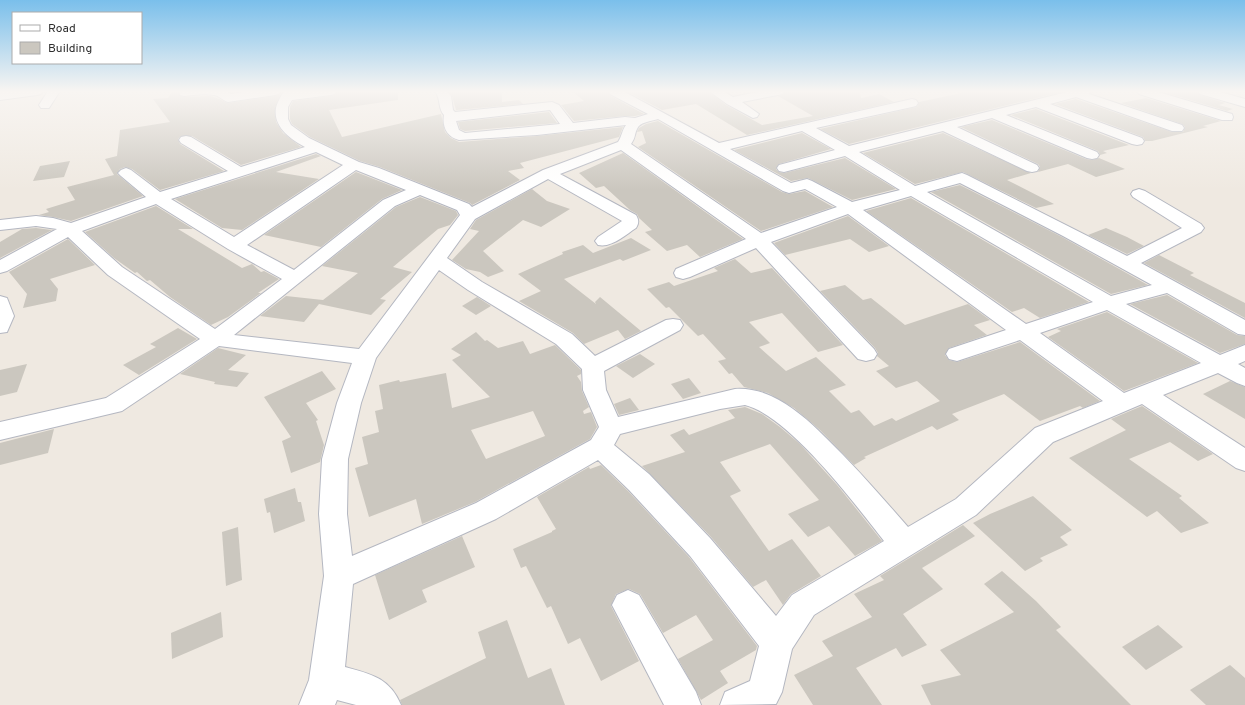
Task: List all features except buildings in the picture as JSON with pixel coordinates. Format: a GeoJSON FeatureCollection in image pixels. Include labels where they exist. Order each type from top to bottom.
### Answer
{"type":"FeatureCollection","features":[{"type":"Feature","properties":{"kind":"street"},"geometry":{"type":"LineString","coordinates":[[284,124],[286,128],[315,148],[354,165],[374,171],[463,207],[469,215]]}},
{"type":"Feature","properties":{"kind":"street"},"geometry":{"type":"LineString","coordinates":[[451,124],[458,136],[530,131],[592,124]]}},
{"type":"Feature","properties":{"kind":"street"},"geometry":{"type":"LineString","coordinates":[[383,705],[366,690],[321,693],[339,576],[334,514],[335,459],[349,403],[365,357],[469,215],[548,173],[623,145],[629,137],[630,128],[633,124]]}},
{"type":"Feature","properties":{"kind":"street"},"geometry":{"type":"LineString","coordinates":[[675,124],[789,188],[807,184],[850,208],[1022,332],[1133,399],[1245,461]]}},
{"type":"Feature","properties":{"kind":"street"},"geometry":{"type":"LineString","coordinates":[[717,148],[818,124]]}},
{"type":"Feature","properties":{"kind":"street"},"geometry":{"type":"LineString","coordinates":[[784,168],[953,124]]}},
{"type":"Feature","properties":{"kind":"street"},"geometry":{"type":"LineString","coordinates":[[1017,124],[1092,155]]}},
{"type":"Feature","properties":{"kind":"street"},"geometry":{"type":"LineString","coordinates":[[1092,124],[1137,141]]}},
{"type":"Feature","properties":{"kind":"street"},"geometry":{"type":"LineString","coordinates":[[1166,124],[1177,128]]}},
{"type":"Feature","properties":{"kind":"street"},"geometry":{"type":"LineString","coordinates":[[944,126],[1032,168]]}},
{"type":"Feature","properties":{"kind":"street"},"geometry":{"type":"LineString","coordinates":[[804,127],[1109,303],[1245,378]]}},
{"type":"Feature","properties":{"kind":"street"},"geometry":{"type":"LineString","coordinates":[[186,140],[240,172]]}},
{"type":"Feature","properties":{"kind":"street"},"geometry":{"type":"LineString","coordinates":[[623,145],[759,240],[866,354]]}},
{"type":"Feature","properties":{"kind":"street"},"geometry":{"type":"LineString","coordinates":[[0,267],[70,229],[158,198],[315,148]]}},
{"type":"Feature","properties":{"kind":"street"},"geometry":{"type":"LineString","coordinates":[[234,244],[354,165]]}},
{"type":"Feature","properties":{"kind":"street"},"geometry":{"type":"LineString","coordinates":[[126,173],[158,198],[234,244],[295,278]]}},
{"type":"Feature","properties":{"kind":"street"},"geometry":{"type":"LineString","coordinates":[[548,173],[630,219],[630,224],[604,241]]}},
{"type":"Feature","properties":{"kind":"street"},"geometry":{"type":"LineString","coordinates":[[683,274],[759,240],[850,208],[962,178],[1036,213],[1245,329]]}},
{"type":"Feature","properties":{"kind":"street"},"geometry":{"type":"LineString","coordinates":[[0,431],[113,405],[214,339],[295,278],[389,203],[419,190]]}},
{"type":"Feature","properties":{"kind":"street"},"geometry":{"type":"LineString","coordinates":[[1127,263],[1195,228],[1139,194]]}},
{"type":"Feature","properties":{"kind":"street"},"geometry":{"type":"LineString","coordinates":[[0,225],[24,220],[60,223],[70,229],[115,271],[214,339],[365,357]]}},
{"type":"Feature","properties":{"kind":"street"},"geometry":{"type":"LineString","coordinates":[[437,260],[476,286],[564,339],[593,367]]}},
{"type":"Feature","properties":{"kind":"street"},"geometry":{"type":"LineString","coordinates":[[957,354],[1109,303],[1169,286]]}},
{"type":"Feature","properties":{"kind":"street"},"geometry":{"type":"LineString","coordinates":[[0,302],[4,316],[0,327]]}},
{"type":"Feature","properties":{"kind":"street"},"geometry":{"type":"LineString","coordinates":[[593,367],[673,325]]}},
{"type":"Feature","properties":{"kind":"street"},"geometry":{"type":"LineString","coordinates":[[738,705],[764,692],[777,642],[802,605],[966,507],[1044,435],[1245,352]]}},
{"type":"Feature","properties":{"kind":"street"},"geometry":{"type":"LineString","coordinates":[[593,367],[591,378],[606,437],[639,482],[700,547],[777,642]]}},
{"type":"Feature","properties":{"kind":"street"},"geometry":{"type":"LineString","coordinates":[[339,576],[486,511],[606,437],[724,400],[745,396],[756,398],[790,418],[832,460],[905,544]]}},
{"type":"Feature","properties":{"kind":"street"},"geometry":{"type":"LineString","coordinates":[[628,605],[683,705]]}}]}
